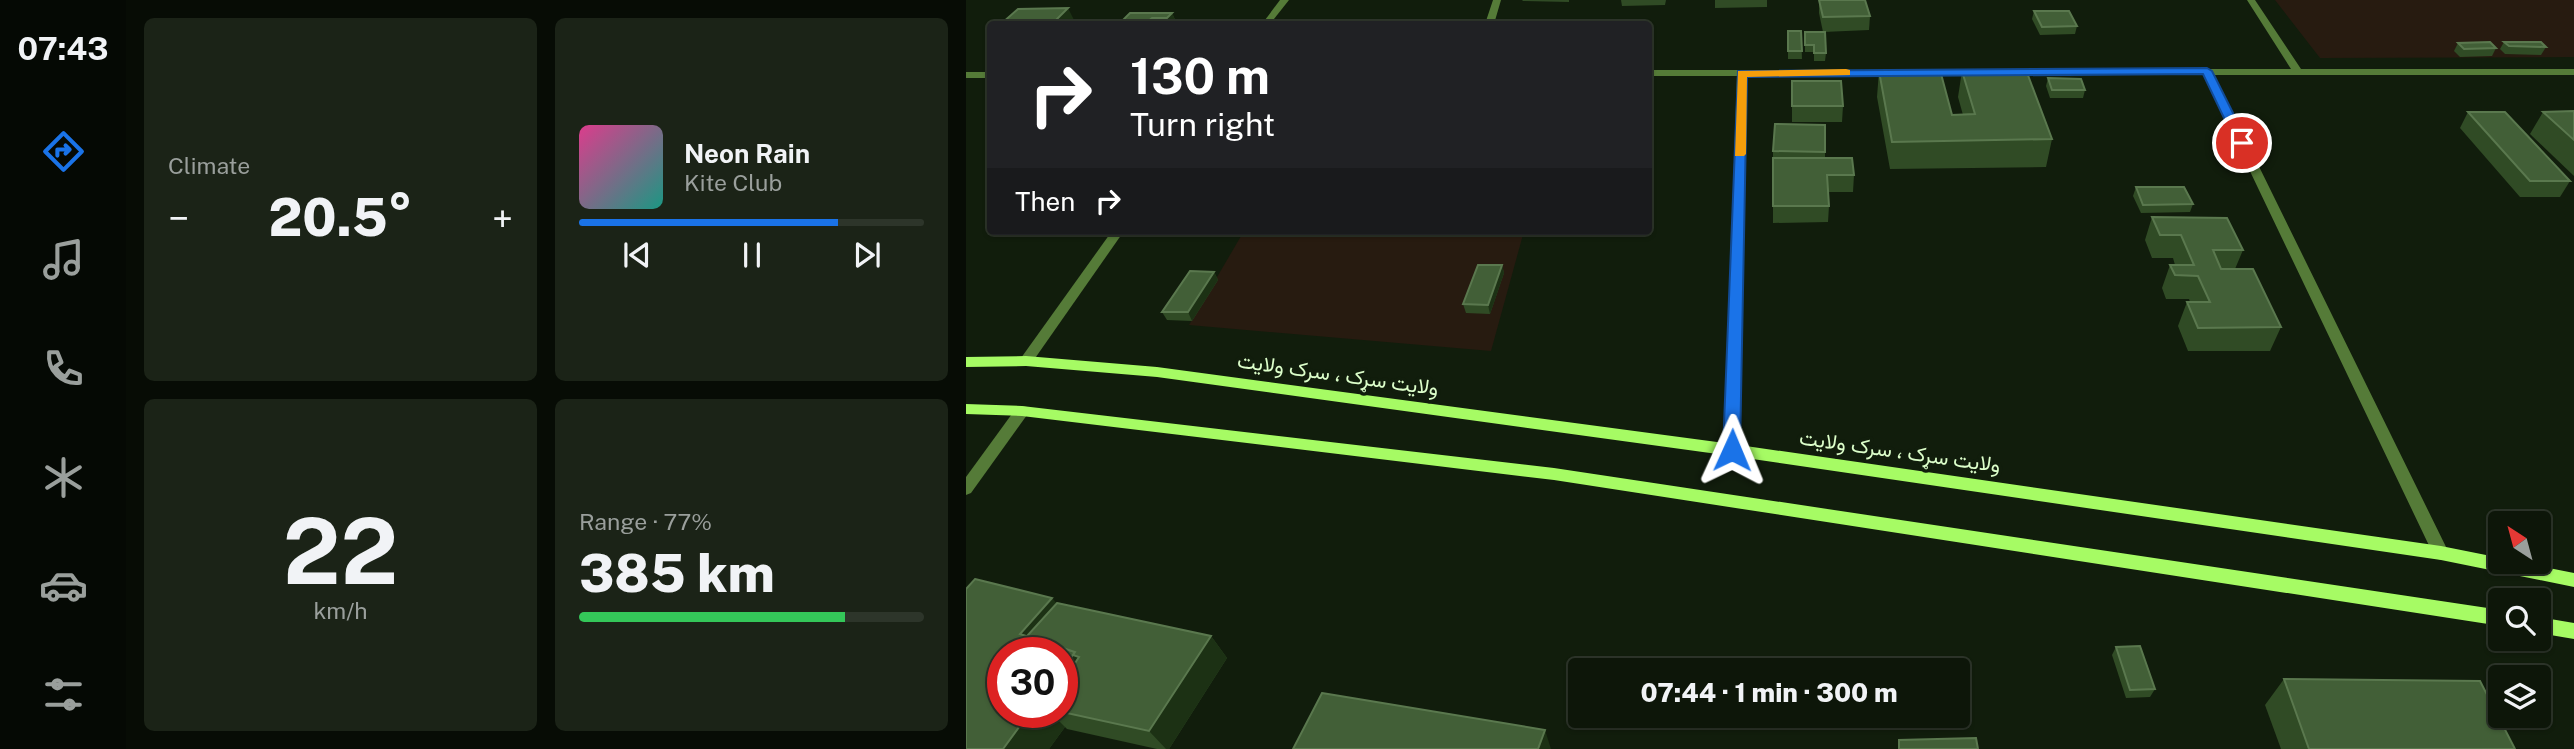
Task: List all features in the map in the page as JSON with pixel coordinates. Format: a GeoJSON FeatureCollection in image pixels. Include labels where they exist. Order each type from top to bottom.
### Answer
{"type":"FeatureCollection","features":[{"type":"Feature","properties":{"kind":"main road","name":"ولایت سړک ، سرک ولایت"},"geometry":{"type":"LineString","coordinates":[[966,362],[1026,361],[1157,372],[1732,450],[2441,553],[2574,580]]}},
{"type":"Feature","properties":{"kind":"main road"},"geometry":{"type":"LineString","coordinates":[[966,409],[1022,411],[1554,474],[2214,572],[2488,616]]}},
{"type":"Feature","properties":{"kind":"main road"},"geometry":{"type":"LineString","coordinates":[[2551,627],[2574,631]]}},
{"type":"Feature","properties":{"kind":"street"},"geometry":{"type":"LineString","coordinates":[[1268,21],[1285,0]]}},
{"type":"Feature","properties":{"kind":"street"},"geometry":{"type":"LineString","coordinates":[[1490,21],[1497,0]]}},
{"type":"Feature","properties":{"kind":"street"},"geometry":{"type":"LineString","coordinates":[[2251,0],[2297,71]]}},
{"type":"Feature","properties":{"kind":"street"},"geometry":{"type":"LineString","coordinates":[[2207,71],[2441,553]]}},
{"type":"Feature","properties":{"kind":"street"},"geometry":{"type":"LineString","coordinates":[[1652,73],[1988,72]]}},
{"type":"Feature","properties":{"kind":"street"},"geometry":{"type":"LineString","coordinates":[[2002,72],[2574,72]]}},
{"type":"Feature","properties":{"kind":"street"},"geometry":{"type":"LineString","coordinates":[[1732,450],[1742,74]]}},
{"type":"Feature","properties":{"kind":"street"},"geometry":{"type":"LineString","coordinates":[[966,75],[987,75]]}},
{"type":"Feature","properties":{"kind":"street"},"geometry":{"type":"LineString","coordinates":[[1026,361],[1115,235]]}},
{"type":"Feature","properties":{"kind":"street"},"geometry":{"type":"LineString","coordinates":[[966,489],[1022,411]]}},
{"type":"Feature","properties":{"kind":"shaded area"},"geometry":{"type":"Polygon","coordinates":[[[2275,0],[2574,0],[2574,57],[2320,58],[2275,0]]]}},
{"type":"Feature","properties":{"kind":"shaded area"},"geometry":{"type":"Polygon","coordinates":[[[1242,235],[1523,235],[1491,351],[1189,325],[1242,235]]]}},
{"type":"Feature","properties":{"kind":"building"},"geometry":{"type":"Polygon","coordinates":[[[1819,0],[1865,0],[1870,16],[1823,17],[1819,0]]]}},
{"type":"Feature","properties":{"kind":"building"},"geometry":{"type":"Polygon","coordinates":[[[1068,8],[1055,21],[1004,21],[1018,9],[1068,8]]]}},
{"type":"Feature","properties":{"kind":"building"},"geometry":{"type":"Polygon","coordinates":[[[2034,11],[2069,11],[2077,26],[2042,27],[2034,11]]]}},
{"type":"Feature","properties":{"kind":"building"},"geometry":{"type":"Polygon","coordinates":[[[1130,13],[1172,13],[1167,18],[1152,18],[1148,21],[1122,21],[1130,13]]]}},
{"type":"Feature","properties":{"kind":"building"},"geometry":{"type":"Polygon","coordinates":[[[1788,31],[1801,31],[1802,51],[1788,51],[1788,31]]]}},
{"type":"Feature","properties":{"kind":"building"},"geometry":{"type":"Polygon","coordinates":[[[1805,32],[1825,32],[1826,53],[1814,53],[1814,45],[1805,45],[1805,32]]]}},
{"type":"Feature","properties":{"kind":"building"},"geometry":{"type":"Polygon","coordinates":[[[2490,42],[2496,48],[2464,49],[2458,43],[2490,42]]]}},
{"type":"Feature","properties":{"kind":"building"},"geometry":{"type":"Polygon","coordinates":[[[2504,42],[2541,42],[2546,47],[2509,46],[2504,42]]]}},
{"type":"Feature","properties":{"kind":"building"},"geometry":{"type":"Polygon","coordinates":[[[1940,70],[1952,115],[1975,114],[1962,71],[2026,70],[2052,139],[1892,142],[1879,71],[1940,70]]]}},
{"type":"Feature","properties":{"kind":"building"},"geometry":{"type":"Polygon","coordinates":[[[2048,78],[2081,79],[2085,90],[2052,90],[2048,78]]]}},
{"type":"Feature","properties":{"kind":"building"},"geometry":{"type":"Polygon","coordinates":[[[1792,81],[1841,81],[1843,106],[1792,106],[1792,81]]]}},
{"type":"Feature","properties":{"kind":"building"},"geometry":{"type":"Polygon","coordinates":[[[2574,111],[2574,140],[2543,112],[2574,111]]]}},
{"type":"Feature","properties":{"kind":"building"},"geometry":{"type":"Polygon","coordinates":[[[2468,112],[2505,112],[2570,181],[2530,181],[2468,112]]]}},
{"type":"Feature","properties":{"kind":"building"},"geometry":{"type":"Polygon","coordinates":[[[1775,124],[1825,125],[1825,152],[1773,151],[1775,124]]]}},
{"type":"Feature","properties":{"kind":"building"},"geometry":{"type":"Polygon","coordinates":[[[1773,158],[1852,158],[1854,175],[1827,175],[1829,206],[1773,206],[1773,158]]]}},
{"type":"Feature","properties":{"kind":"building"},"geometry":{"type":"Polygon","coordinates":[[[2136,187],[2184,187],[2193,204],[2143,205],[2136,187]]]}},
{"type":"Feature","properties":{"kind":"building"},"geometry":{"type":"Polygon","coordinates":[[[2152,217],[2227,218],[2243,250],[2213,250],[2221,269],[2253,269],[2281,327],[2198,328],[2187,302],[2210,302],[2198,276],[2175,275],[2170,265],[2194,265],[2181,235],[2160,235],[2152,217]]]}},
{"type":"Feature","properties":{"kind":"building"},"geometry":{"type":"Polygon","coordinates":[[[1478,265],[1502,265],[1488,305],[1463,304],[1478,265]]]}},
{"type":"Feature","properties":{"kind":"building"},"geometry":{"type":"Polygon","coordinates":[[[1190,271],[1214,272],[1188,312],[1162,312],[1190,271]]]}},
{"type":"Feature","properties":{"kind":"building"},"geometry":{"type":"Polygon","coordinates":[[[975,579],[1052,598],[1020,634],[1029,637],[987,637],[987,728],[1018,728],[1003,749],[966,749],[966,589],[975,579]]]}},
{"type":"Feature","properties":{"kind":"building"},"geometry":{"type":"Polygon","coordinates":[[[1057,603],[1211,636],[1149,731],[1078,715],[1078,637],[1027,636],[1057,603]]]}},
{"type":"Feature","properties":{"kind":"building"},"geometry":{"type":"Polygon","coordinates":[[[2140,646],[2155,689],[2130,690],[2116,647],[2140,646]]]}},
{"type":"Feature","properties":{"kind":"building"},"geometry":{"type":"Polygon","coordinates":[[[2284,679],[2480,681],[2488,697],[2488,728],[2504,728],[2515,749],[2309,749],[2284,679]]]}},
{"type":"Feature","properties":{"kind":"building"},"geometry":{"type":"Polygon","coordinates":[[[1322,693],[1545,730],[1538,749],[1293,749],[1322,693]]]}},
{"type":"Feature","properties":{"kind":"building"},"geometry":{"type":"Polygon","coordinates":[[[1976,738],[1978,749],[1899,749],[1899,740],[1976,738]]]}},
{"type":"Feature","properties":{"kind":"slow traffic"},"geometry":{"type":"LineString","coordinates":[[1740,154],[1742,74],[1846,73]]}},
{"type":"Feature","properties":{"kind":"route"},"geometry":{"type":"LineString","coordinates":[[1732,450],[1742,74],[2207,71],[2242,143]]}}]}
